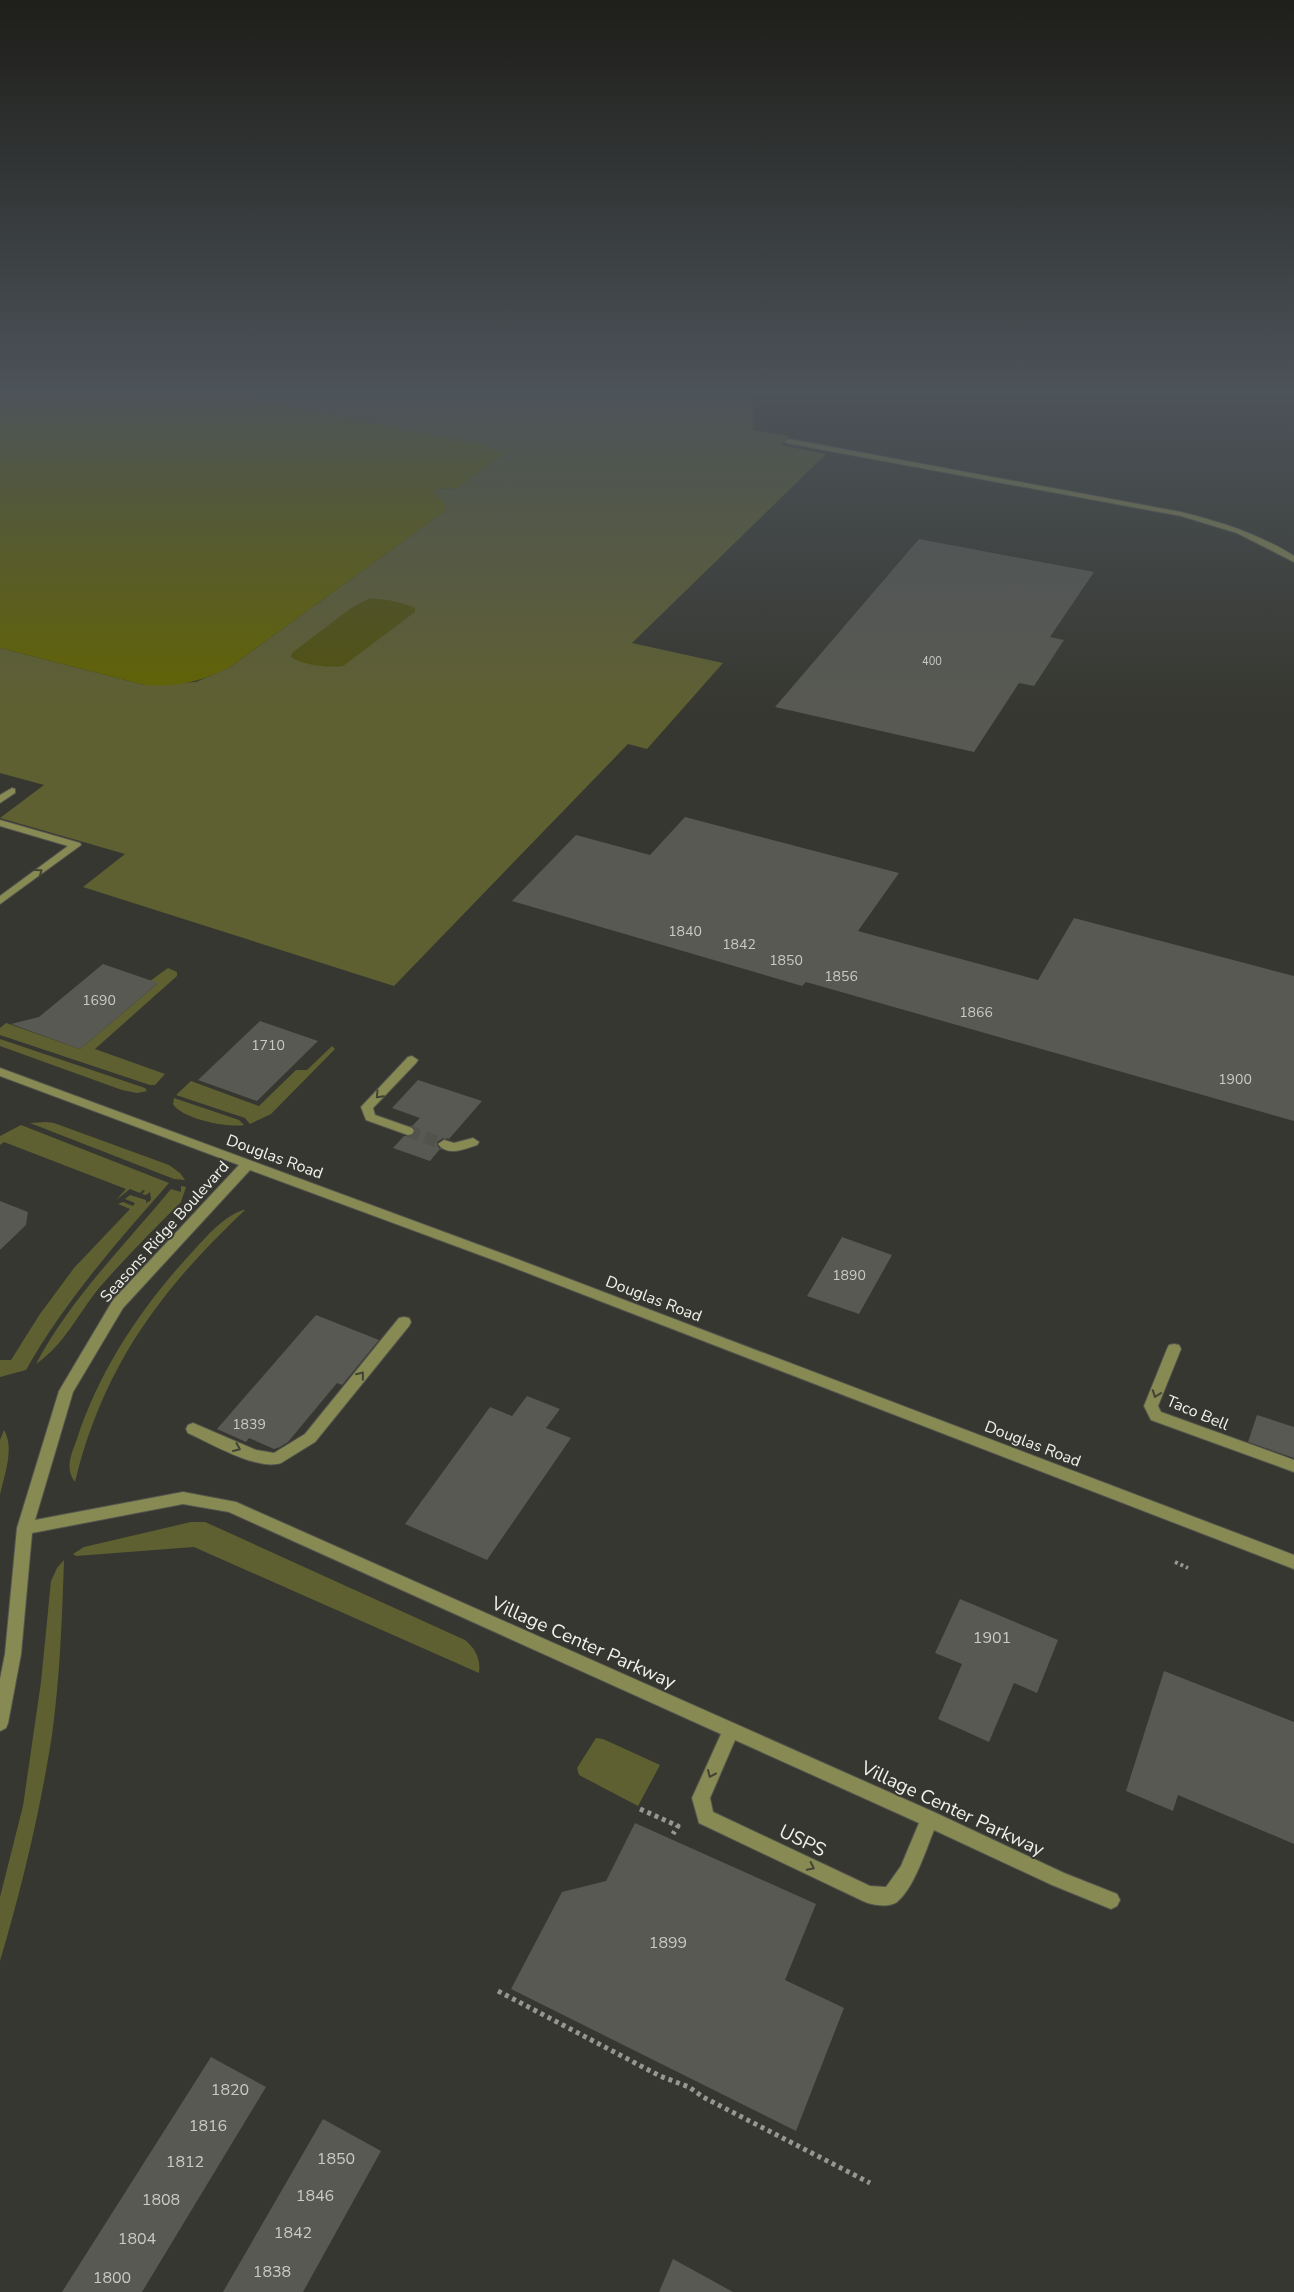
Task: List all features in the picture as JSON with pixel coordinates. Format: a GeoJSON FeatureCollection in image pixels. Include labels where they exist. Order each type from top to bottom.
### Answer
{"type":"FeatureCollection","features":[{"type":"Feature","properties":{"kind":"street"},"geometry":{"type":"LineString","coordinates":[[1100,499],[1181,514],[1224,525],[1251,536],[1294,560]]}},
{"type":"Feature","properties":{"kind":"street"},"geometry":{"type":"LineString","coordinates":[[0,800],[12,791]]}},
{"type":"Feature","properties":{"kind":"street"},"geometry":{"type":"LineString","coordinates":[[0,823],[76,845],[0,901]]}},
{"type":"Feature","properties":{"kind":"street"},"geometry":{"type":"LineString","coordinates":[[408,1131],[370,1118],[367,1108],[412,1060]]}},
{"type":"Feature","properties":{"kind":"street","name":"Douglas Road"},"geometry":{"type":"LineString","coordinates":[[0,1072],[504,1259],[1294,1562]]}},
{"type":"Feature","properties":{"kind":"street"},"geometry":{"type":"LineString","coordinates":[[444,1144],[453,1148],[473,1142]]}},
{"type":"Feature","properties":{"kind":"street","name":"Seasons Ridge Boulevard"},"geometry":{"type":"LineString","coordinates":[[0,1723],[13,1654],[25,1528],[66,1391],[118,1304],[247,1165]]}},
{"type":"Feature","properties":{"kind":"street"},"geometry":{"type":"LineString","coordinates":[[193,1428],[254,1456],[276,1459],[310,1438],[404,1322]]}},
{"type":"Feature","properties":{"kind":"street","name":"Taco Bell"},"geometry":{"type":"LineString","coordinates":[[1174,1348],[1151,1406],[1156,1416],[1294,1466]]}},
{"type":"Feature","properties":{"kind":"street","name":"Village Center Parkway"},"geometry":{"type":"LineString","coordinates":[[25,1528],[183,1498],[231,1506],[930,1819],[1058,1879],[1111,1900]]}},
{"type":"Feature","properties":{"kind":"street","name":"USPS"},"geometry":{"type":"LineString","coordinates":[[731,1730],[701,1798],[705,1817],[868,1895],[890,1896],[908,1872],[930,1819]]}},
{"type":"Feature","properties":{"kind":"path"},"geometry":{"type":"LineString","coordinates":[[1175,1562],[1188,1568]]}},
{"type":"Feature","properties":{"kind":"path"},"geometry":{"type":"LineString","coordinates":[[640,1809],[678,1826],[673,1834]]}},
{"type":"Feature","properties":{"kind":"path"},"geometry":{"type":"LineString","coordinates":[[498,1992],[660,2076],[689,2087],[703,2097],[870,2183]]}},
{"type":"Feature","properties":{"kind":"shaded area"},"geometry":{"type":"Polygon","coordinates":[[[0,499],[440,499],[446,505],[445,511],[230,667],[199,680],[179,684],[145,685],[0,648],[0,499]]]}},
{"type":"Feature","properties":{"kind":"shaded area"},"geometry":{"type":"Polygon","coordinates":[[[438,499],[780,499],[632,643],[723,663],[647,749],[628,744],[394,986],[83,887],[125,854],[0,818],[44,785],[0,773],[0,648],[145,685],[196,682],[230,667],[445,511],[438,499]]]}},
{"type":"Feature","properties":{"kind":"shaded area"},"geometry":{"type":"Polygon","coordinates":[[[368,599],[398,602],[415,608],[415,612],[343,666],[316,665],[291,657],[292,653],[351,608],[368,599]]]}},
{"type":"Feature","properties":{"kind":"shaded area"},"geometry":{"type":"Polygon","coordinates":[[[168,968],[177,972],[177,976],[95,1049],[165,1074],[155,1085],[150,1085],[0,1035],[0,1028],[6,1023],[80,1049],[157,984],[150,981],[168,968]]]}},
{"type":"Feature","properties":{"kind":"shaded area"},"geometry":{"type":"Polygon","coordinates":[[[0,1039],[145,1088],[147,1091],[137,1093],[122,1090],[0,1046],[0,1039]]]}},
{"type":"Feature","properties":{"kind":"shaded area"},"geometry":{"type":"Polygon","coordinates":[[[332,1046],[335,1049],[271,1114],[250,1124],[245,1118],[176,1095],[191,1081],[259,1106],[296,1070],[307,1070],[332,1046]]]}},
{"type":"Feature","properties":{"kind":"shaded area"},"geometry":{"type":"Polygon","coordinates":[[[174,1098],[239,1120],[244,1125],[217,1124],[195,1118],[178,1109],[173,1104],[174,1098]]]}},
{"type":"Feature","properties":{"kind":"shaded area"},"geometry":{"type":"Polygon","coordinates":[[[47,1122],[169,1165],[180,1173],[185,1180],[174,1179],[30,1123],[47,1122]]]}},
{"type":"Feature","properties":{"kind":"shaded area"},"geometry":{"type":"Polygon","coordinates":[[[21,1125],[169,1183],[111,1250],[75,1296],[57,1320],[26,1370],[0,1377],[0,1360],[11,1360],[40,1314],[74,1268],[130,1209],[118,1204],[123,1202],[133,1206],[135,1203],[125,1199],[130,1195],[146,1200],[146,1203],[151,1200],[150,1192],[146,1195],[142,1194],[145,1191],[143,1190],[140,1193],[130,1189],[116,1200],[126,1189],[4,1142],[0,1145],[0,1136],[21,1125]]]}},
{"type":"Feature","properties":{"kind":"shaded area"},"geometry":{"type":"Polygon","coordinates":[[[181,1186],[186,1187],[181,1202],[99,1288],[55,1348],[36,1364],[65,1317],[99,1273],[171,1189],[181,1192],[181,1186]]]}},
{"type":"Feature","properties":{"kind":"shaded area"},"geometry":{"type":"Polygon","coordinates":[[[245,1210],[187,1270],[161,1301],[139,1333],[119,1366],[101,1402],[75,1482],[69,1466],[73,1450],[98,1387],[125,1339],[157,1293],[194,1250],[222,1222],[245,1210]]]}},
{"type":"Feature","properties":{"kind":"shaded area"},"geometry":{"type":"Polygon","coordinates":[[[4,1430],[9,1445],[9,1453],[0,1495],[0,1440],[4,1430]]]}},
{"type":"Feature","properties":{"kind":"shaded area"},"geometry":{"type":"Polygon","coordinates":[[[191,1522],[205,1522],[465,1640],[476,1654],[479,1663],[479,1673],[194,1547],[76,1556],[73,1554],[84,1547],[191,1522]]]}},
{"type":"Feature","properties":{"kind":"shaded area"},"geometry":{"type":"Polygon","coordinates":[[[64,1560],[59,1670],[52,1735],[30,1849],[0,1961],[0,1897],[23,1806],[41,1682],[51,1581],[57,1568],[64,1560]]]}},
{"type":"Feature","properties":{"kind":"shaded area"},"geometry":{"type":"Polygon","coordinates":[[[596,1738],[603,1739],[660,1765],[638,1806],[579,1775],[577,1768],[596,1738]]]}},
{"type":"Feature","properties":{"kind":"building"},"geometry":{"type":"Polygon","coordinates":[[[919,539],[1094,572],[1050,637],[1064,640],[1034,686],[1019,683],[974,752],[775,707],[919,539]]]}},
{"type":"Feature","properties":{"kind":"building"},"geometry":{"type":"Polygon","coordinates":[[[685,817],[899,873],[858,931],[1038,980],[1074,918],[1294,976],[1294,1121],[806,982],[802,986],[512,901],[576,835],[650,855],[685,817]]]}},
{"type":"Feature","properties":{"kind":"building"},"geometry":{"type":"Polygon","coordinates":[[[103,964],[158,983],[80,1049],[11,1024],[39,1017],[103,964]]]}},
{"type":"Feature","properties":{"kind":"building"},"geometry":{"type":"Polygon","coordinates":[[[260,1021],[318,1041],[257,1101],[198,1080],[260,1021]]]}},
{"type":"Feature","properties":{"kind":"building"},"geometry":{"type":"Polygon","coordinates":[[[418,1080],[482,1101],[449,1139],[443,1138],[437,1142],[440,1149],[430,1161],[393,1148],[404,1136],[412,1136],[416,1132],[412,1126],[420,1118],[392,1108],[418,1080]]]}},
{"type":"Feature","properties":{"kind":"building"},"geometry":{"type":"Polygon","coordinates":[[[0,1201],[28,1212],[26,1225],[0,1250],[0,1201]]]}},
{"type":"Feature","properties":{"kind":"building"},"geometry":{"type":"Polygon","coordinates":[[[842,1237],[892,1255],[859,1314],[807,1296],[842,1237]]]}},
{"type":"Feature","properties":{"kind":"building"},"geometry":{"type":"Polygon","coordinates":[[[316,1315],[379,1340],[342,1385],[337,1383],[288,1442],[280,1447],[274,1449],[249,1438],[246,1442],[217,1429],[316,1315]]]}},
{"type":"Feature","properties":{"kind":"building"},"geometry":{"type":"Polygon","coordinates":[[[527,1396],[560,1409],[546,1428],[571,1438],[487,1560],[405,1524],[490,1407],[512,1416],[527,1396]]]}},
{"type":"Feature","properties":{"kind":"building"},"geometry":{"type":"Polygon","coordinates":[[[1257,1415],[1294,1427],[1294,1458],[1248,1442],[1257,1415]]]}},
{"type":"Feature","properties":{"kind":"building"},"geometry":{"type":"Polygon","coordinates":[[[960,1599],[1058,1640],[1037,1693],[1014,1683],[989,1742],[938,1719],[962,1664],[935,1653],[960,1599]]]}},
{"type":"Feature","properties":{"kind":"building"},"geometry":{"type":"Polygon","coordinates":[[[1164,1671],[1294,1722],[1294,1844],[1178,1795],[1173,1811],[1126,1791],[1164,1671]]]}},
{"type":"Feature","properties":{"kind":"building"},"geometry":{"type":"Polygon","coordinates":[[[635,1823],[816,1904],[785,1980],[844,2008],[796,2131],[511,1989],[562,1892],[606,1881],[635,1823]]]}},
{"type":"Feature","properties":{"kind":"building"},"geometry":{"type":"Polygon","coordinates":[[[211,2057],[266,2087],[142,2292],[62,2292],[211,2057]]]}},
{"type":"Feature","properties":{"kind":"building"},"geometry":{"type":"Polygon","coordinates":[[[323,2119],[381,2151],[303,2292],[223,2292],[323,2119]]]}},
{"type":"Feature","properties":{"kind":"building"},"geometry":{"type":"Polygon","coordinates":[[[673,2259],[733,2292],[659,2292],[673,2259]]]}},
{"type":"Feature","properties":{"kind":"tunnel"},"geometry":{"type":"LineString","coordinates":[[408,1131],[444,1144]]}}]}
